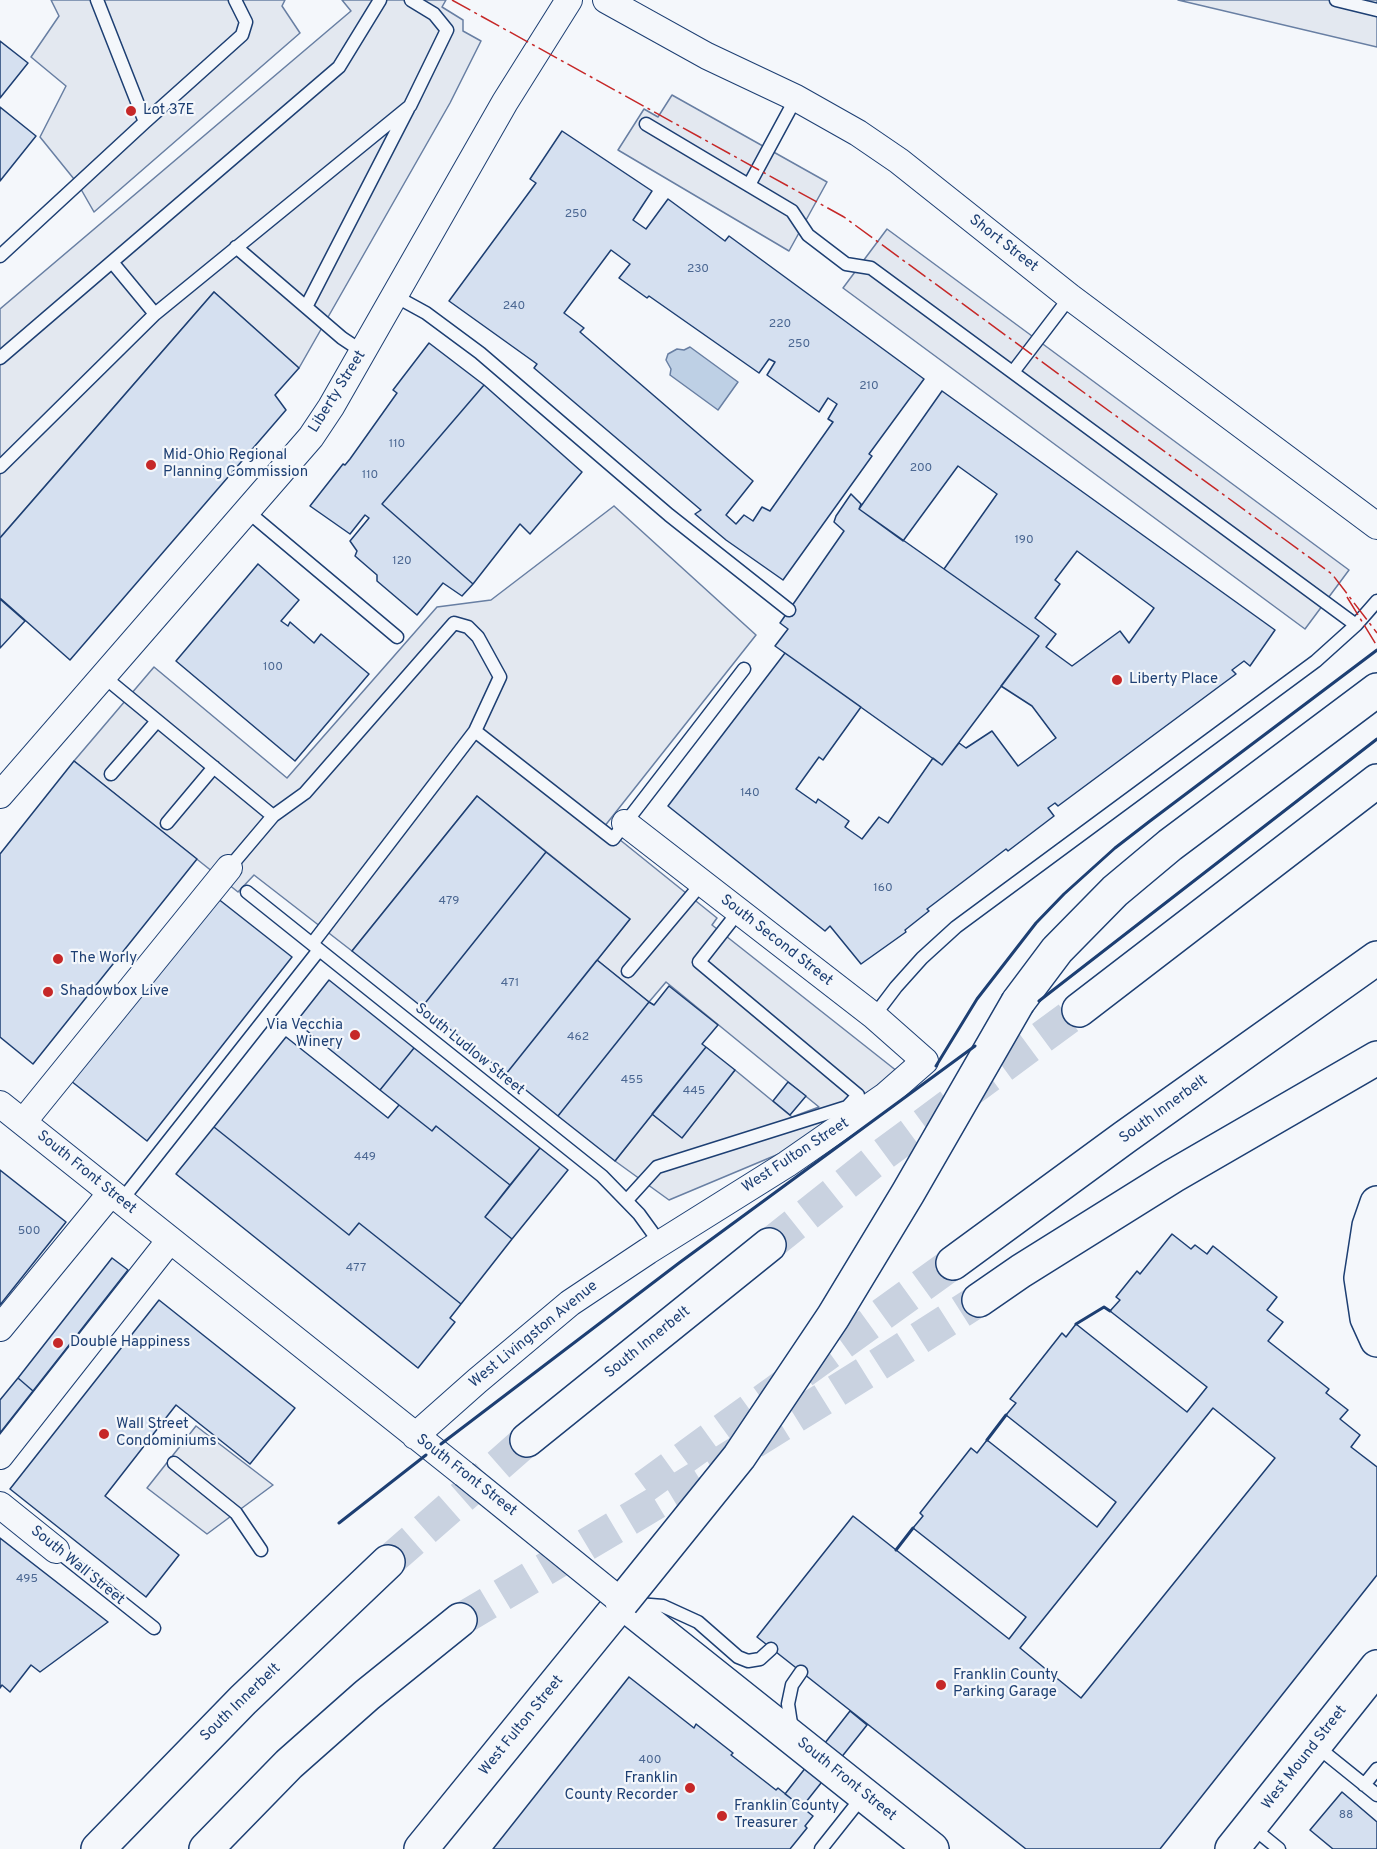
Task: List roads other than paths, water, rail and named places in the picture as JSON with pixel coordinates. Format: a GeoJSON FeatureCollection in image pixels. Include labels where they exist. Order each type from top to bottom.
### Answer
{"type":"FeatureCollection","features":[{"type":"Feature","properties":{"kind":"main road","name":"West Fulton Street"},"geometry":{"type":"LineString","coordinates":[[421,1849],[739,1457],[833,1317],[908,1193],[1018,1002],[1057,950],[1115,891],[1180,838],[1377,690]]}},
{"type":"Feature","properties":{"kind":"main road"},"geometry":{"type":"LineString","coordinates":[[1079,1010],[1377,781]]}},
{"type":"Feature","properties":{"kind":"main road","name":"South Innerbelt"},"geometry":{"type":"LineString","coordinates":[[953,1263],[1125,1137],[1377,958]]}},
{"type":"Feature","properties":{"kind":"main road"},"geometry":{"type":"LineString","coordinates":[[979,1300],[1021,1271],[1173,1176],[1377,1058]]}},
{"type":"Feature","properties":{"kind":"main road"},"geometry":{"type":"LineString","coordinates":[[1377,1203],[1369,1226],[1361,1278],[1367,1318],[1377,1340]]}},
{"type":"Feature","properties":{"kind":"main road","name":"South Innerbelt"},"geometry":{"type":"LineString","coordinates":[[527,1440],[769,1245]]}},
{"type":"Feature","properties":{"kind":"main road","name":"South Innerbelt"},"geometry":{"type":"LineString","coordinates":[[98,1849],[243,1700],[388,1562]]}},
{"type":"Feature","properties":{"kind":"main road","name":"South Front Street"},"geometry":{"type":"LineString","coordinates":[[622,1602],[932,1849]]}},
{"type":"Feature","properties":{"kind":"main road"},"geometry":{"type":"LineString","coordinates":[[206,1849],[289,1764],[367,1695],[460,1620]]}},
{"type":"Feature","properties":{"kind":"main road","name":"West Mound Street"},"geometry":{"type":"LineString","coordinates":[[1242,1837],[1377,1667]]}},
{"type":"Feature","properties":{"kind":"street","name":"Liberty Street"},"geometry":{"type":"LineString","coordinates":[[0,795],[310,437],[331,407],[506,102],[569,0]]}},
{"type":"Feature","properties":{"kind":"street","name":"Short Street"},"geometry":{"type":"LineString","coordinates":[[606,0],[707,56],[796,98],[858,133],[899,161],[1070,297],[1377,526]]}},
{"type":"Feature","properties":{"kind":"street","name":"South Second Street"},"geometry":{"type":"LineString","coordinates":[[625,823],[874,1016],[925,1061]]}},
{"type":"Feature","properties":{"kind":"street"},"geometry":{"type":"LineString","coordinates":[[23,1122],[229,868]]}},
{"type":"Feature","properties":{"kind":"street","name":"West Fulton Street"},"geometry":{"type":"LineString","coordinates":[[660,1243],[787,1164],[885,1096],[925,1061]]}},
{"type":"Feature","properties":{"kind":"street","name":"South Front Street"},"geometry":{"type":"LineString","coordinates":[[0,1104],[622,1602]]}},
{"type":"Feature","properties":{"kind":"street"},"geometry":{"type":"LineString","coordinates":[[0,1328],[116,1197]]}},
{"type":"Feature","properties":{"kind":"street"},"geometry":{"type":"LineString","coordinates":[[0,1456],[170,1240]]}},
{"type":"Feature","properties":{"kind":"street","name":"West Livingston Avenue"},"geometry":{"type":"LineString","coordinates":[[415,1436],[570,1303],[660,1243]]}},
{"type":"Feature","properties":{"kind":"street","name":"South Wall Street"},"geometry":{"type":"LineString","coordinates":[[0,1504],[56,1550]]}},
{"type":"Feature","properties":{"kind":"lane"},"geometry":{"type":"LineString","coordinates":[[96,0],[145,122]]}},
{"type":"Feature","properties":{"kind":"lane"},"geometry":{"type":"LineString","coordinates":[[0,256],[242,35],[246,22],[235,0]]}},
{"type":"Feature","properties":{"kind":"lane"},"geometry":{"type":"LineString","coordinates":[[0,358],[339,68],[380,0]]}},
{"type":"Feature","properties":{"kind":"lane"},"geometry":{"type":"LineString","coordinates":[[306,307],[447,30],[434,14],[411,0]]}},
{"type":"Feature","properties":{"kind":"lane"},"geometry":{"type":"LineString","coordinates":[[1336,0],[1377,10]]}},
{"type":"Feature","properties":{"kind":"lane"},"geometry":{"type":"LineString","coordinates":[[749,185],[796,98]]}},
{"type":"Feature","properties":{"kind":"lane"},"geometry":{"type":"LineString","coordinates":[[0,466],[155,314],[410,106]]}},
{"type":"Feature","properties":{"kind":"lane"},"geometry":{"type":"LineString","coordinates":[[646,124],[792,211],[808,235],[846,264],[871,268],[1356,625]]}},
{"type":"Feature","properties":{"kind":"lane"},"geometry":{"type":"LineString","coordinates":[[236,247],[342,338],[363,352]]}},
{"type":"Feature","properties":{"kind":"lane"},"geometry":{"type":"LineString","coordinates":[[112,262],[155,314]]}},
{"type":"Feature","properties":{"kind":"lane"},"geometry":{"type":"LineString","coordinates":[[394,296],[426,313],[480,353],[669,515],[789,610]]}},
{"type":"Feature","properties":{"kind":"lane"},"geometry":{"type":"LineString","coordinates":[[1013,372],[1070,297]]}},
{"type":"Feature","properties":{"kind":"lane"},"geometry":{"type":"LineString","coordinates":[[247,511],[397,636]]}},
{"type":"Feature","properties":{"kind":"lane"},"geometry":{"type":"LineString","coordinates":[[874,1016],[922,958],[956,927],[1316,661],[1356,625],[1377,601]]}},
{"type":"Feature","properties":{"kind":"lane"},"geometry":{"type":"LineString","coordinates":[[116,1197],[315,947],[475,731],[500,677],[478,637],[468,627],[454,623],[305,793],[273,816],[229,868]]}},
{"type":"Feature","properties":{"kind":"lane"},"geometry":{"type":"LineString","coordinates":[[475,731],[613,839],[744,669]]}},
{"type":"Feature","properties":{"kind":"lane"},"geometry":{"type":"LineString","coordinates":[[103,676],[273,816]]}},
{"type":"Feature","properties":{"kind":"lane"},"geometry":{"type":"LineString","coordinates":[[111,774],[158,721]]}},
{"type":"Feature","properties":{"kind":"lane"},"geometry":{"type":"LineString","coordinates":[[167,823],[214,767]]}},
{"type":"Feature","properties":{"kind":"lane"},"geometry":{"type":"LineString","coordinates":[[628,971],[702,883]]}},
{"type":"Feature","properties":{"kind":"lane","name":"South Ludlow Street"},"geometry":{"type":"LineString","coordinates":[[247,892],[602,1176],[627,1200],[660,1243]]}},
{"type":"Feature","properties":{"kind":"lane"},"geometry":{"type":"LineString","coordinates":[[627,1200],[657,1167],[847,1107],[858,1095],[699,962],[739,911]]}},
{"type":"Feature","properties":{"kind":"lane"},"geometry":{"type":"LineString","coordinates":[[174,1463],[236,1513],[261,1550]]}},
{"type":"Feature","properties":{"kind":"lane","name":"South Wall Street"},"geometry":{"type":"LineString","coordinates":[[56,1550],[154,1628]]}},
{"type":"Feature","properties":{"kind":"lane"},"geometry":{"type":"LineString","coordinates":[[622,1602],[663,1606],[698,1622],[738,1657],[748,1661],[760,1659],[771,1649]]}},
{"type":"Feature","properties":{"kind":"lane"},"geometry":{"type":"LineString","coordinates":[[793,1737],[788,1704],[792,1685],[801,1672]]}},
{"type":"Feature","properties":{"kind":"lane"},"geometry":{"type":"LineString","coordinates":[[1315,1744],[1377,1795]]}},
{"type":"Feature","properties":{"kind":"lane"},"geometry":{"type":"LineString","coordinates":[[1364,1785],[1377,1768]]}},
{"type":"Feature","properties":{"kind":"lane"},"geometry":{"type":"LineString","coordinates":[[821,1849],[864,1796]]}},
{"type":"Feature","properties":{"kind":"lane"},"geometry":{"type":"LineString","coordinates":[[1242,1837],[1279,1849]]}},
{"type":"Feature","properties":{"kind":"water"},"geometry":{"type":"Polygon","coordinates":[[[690,347],[738,382],[718,410],[670,375],[671,369],[666,360],[668,354],[677,349],[684,350],[690,347]]]}},
{"type":"Feature","properties":{"kind":"tunnel"},"geometry":{"type":"LineString","coordinates":[[769,1245],[882,1155],[1079,1010]]}},
{"type":"Feature","properties":{"kind":"tunnel"},"geometry":{"type":"LineString","coordinates":[[644,1487],[953,1263]]}},
{"type":"Feature","properties":{"kind":"tunnel"},"geometry":{"type":"LineString","coordinates":[[460,1620],[671,1494],[979,1300]]}},
{"type":"Feature","properties":{"kind":"tunnel"},"geometry":{"type":"LineString","coordinates":[[388,1562],[527,1440]]}},
{"type":"Feature","properties":{"kind":"place","name":"Lot 37E"},"geometry":{"type":"Point","coordinates":[131,111]}},
{"type":"Feature","properties":{"kind":"place","name":"Mid-Ohio Regional Planning Commission"},"geometry":{"type":"Point","coordinates":[151,465]}},
{"type":"Feature","properties":{"kind":"place","name":"Liberty Place"},"geometry":{"type":"Point","coordinates":[1117,680]}},
{"type":"Feature","properties":{"kind":"place","name":"The Worly"},"geometry":{"type":"Point","coordinates":[58,959]}},
{"type":"Feature","properties":{"kind":"place","name":"Shadowbox Live"},"geometry":{"type":"Point","coordinates":[48,992]}},
{"type":"Feature","properties":{"kind":"place","name":"Via Vecchia Winery"},"geometry":{"type":"Point","coordinates":[355,1035]}},
{"type":"Feature","properties":{"kind":"place","name":"Double Happiness"},"geometry":{"type":"Point","coordinates":[58,1343]}},
{"type":"Feature","properties":{"kind":"place","name":"Wall Street Condominiums"},"geometry":{"type":"Point","coordinates":[104,1434]}},
{"type":"Feature","properties":{"kind":"place","name":"Franklin County Parking Garage"},"geometry":{"type":"Point","coordinates":[941,1685]}},
{"type":"Feature","properties":{"kind":"place","name":"Franklin County Recorder"},"geometry":{"type":"Point","coordinates":[690,1788]}},
{"type":"Feature","properties":{"kind":"place","name":"Franklin County Treasurer"},"geometry":{"type":"Point","coordinates":[722,1816]}}]}
